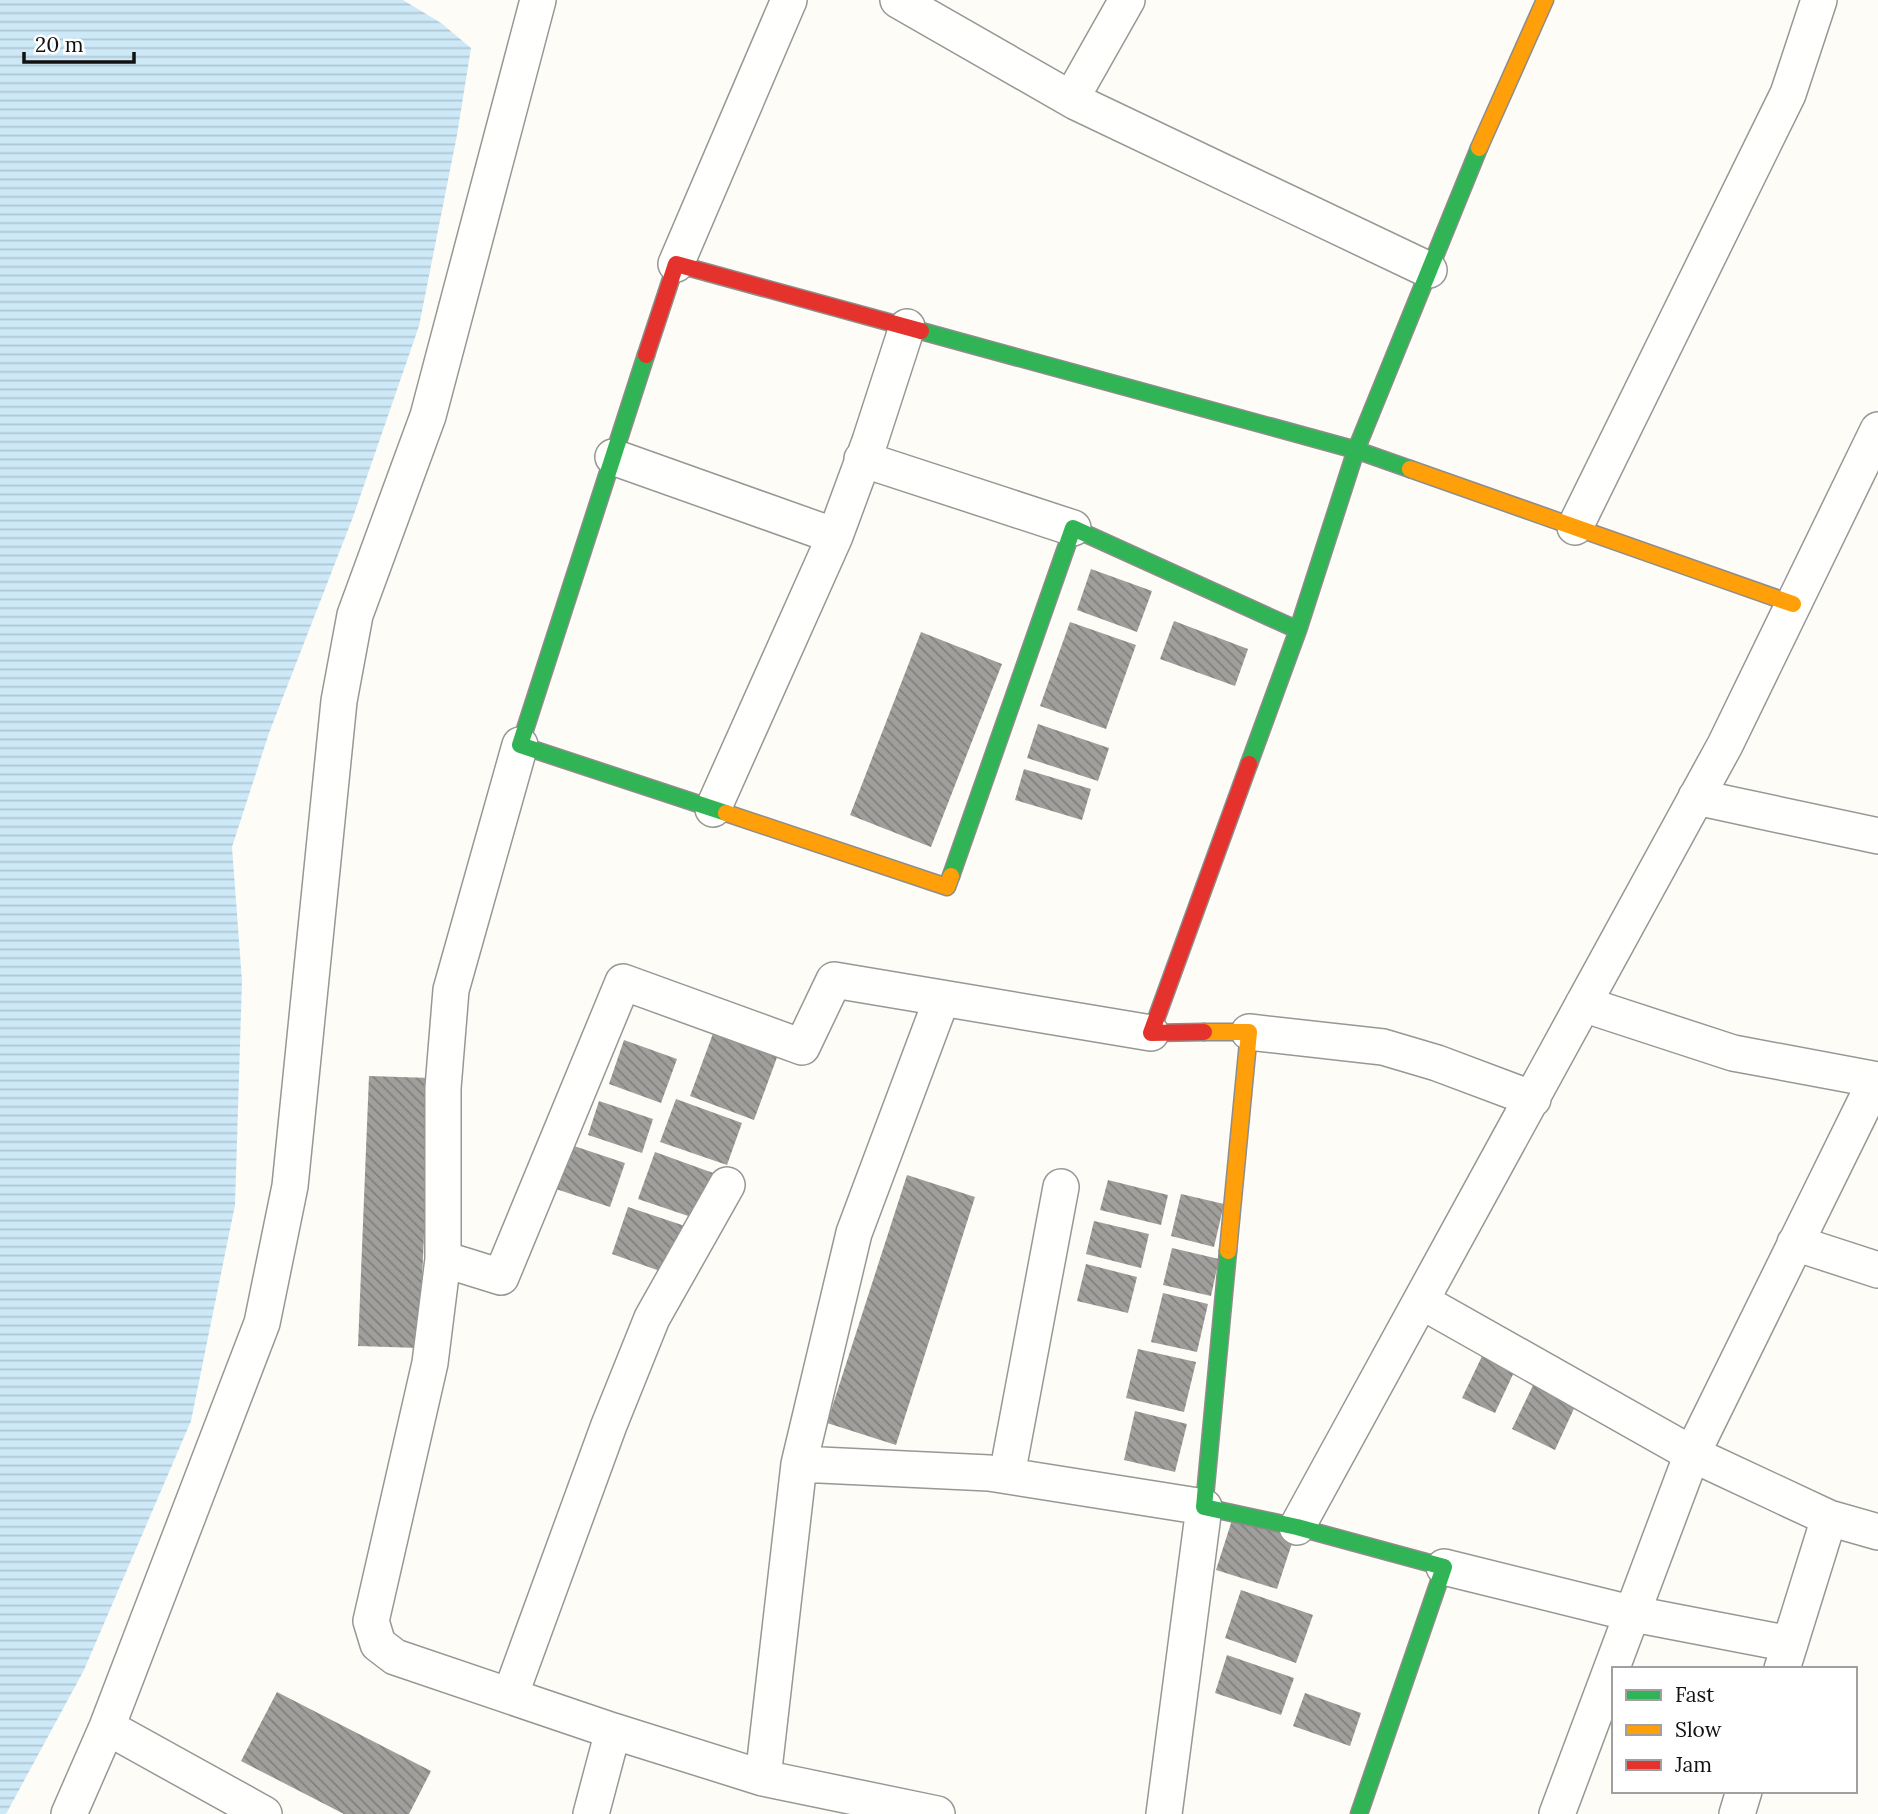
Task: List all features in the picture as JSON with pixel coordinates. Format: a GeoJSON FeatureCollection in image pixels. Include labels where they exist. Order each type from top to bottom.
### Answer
{"type":"FeatureCollection","features":[{"type":"Feature","properties":{"kind":"street"},"geometry":{"type":"LineString","coordinates":[[69,1814],[107,1727],[262,1323],[290,1186],[338,701],[355,615],[428,416],[538,0]]}},
{"type":"Feature","properties":{"kind":"street"},"geometry":{"type":"LineString","coordinates":[[789,0],[676,264],[520,745],[451,990],[443,1088],[443,1259],[430,1363],[371,1622],[378,1644],[395,1657],[613,1731],[763,1778],[937,1814]]}},
{"type":"Feature","properties":{"kind":"street"},"geometry":{"type":"LineString","coordinates":[[898,0],[1071,99],[1429,270]]}},
{"type":"Feature","properties":{"kind":"street"},"geometry":{"type":"LineString","coordinates":[[1071,99],[1127,0]]}},
{"type":"Feature","properties":{"kind":"street"},"geometry":{"type":"LineString","coordinates":[[1151,1033],[1298,630],[1356,450],[1465,180],[1545,0]]}},
{"type":"Feature","properties":{"kind":"street"},"geometry":{"type":"LineString","coordinates":[[1575,527],[1788,94],[1819,0]]}},
{"type":"Feature","properties":{"kind":"street"},"geometry":{"type":"LineString","coordinates":[[676,264],[1356,450],[1793,604]]}},
{"type":"Feature","properties":{"kind":"street"},"geometry":{"type":"LineString","coordinates":[[713,809],[835,536],[907,327]]}},
{"type":"Feature","properties":{"kind":"street"},"geometry":{"type":"LineString","coordinates":[[1297,1527],[1725,745],[1878,430]]}},
{"type":"Feature","properties":{"kind":"street"},"geometry":{"type":"LineString","coordinates":[[613,457],[835,536]]}},
{"type":"Feature","properties":{"kind":"street"},"geometry":{"type":"LineString","coordinates":[[862,459],[1073,528],[1298,630]]}},
{"type":"Feature","properties":{"kind":"street"},"geometry":{"type":"LineString","coordinates":[[520,745],[947,887],[1073,528]]}},
{"type":"Feature","properties":{"kind":"street"},"geometry":{"type":"LineString","coordinates":[[1696,797],[1878,836]]}},
{"type":"Feature","properties":{"kind":"street"},"geometry":{"type":"LineString","coordinates":[[443,1259],[501,1278],[623,982],[802,1047],[834,980],[1151,1033],[1249,1032],[1383,1047],[1437,1063],[1533,1099]]}},
{"type":"Feature","properties":{"kind":"street"},"geometry":{"type":"LineString","coordinates":[[763,1778],[799,1464],[854,1233],[942,998]]}},
{"type":"Feature","properties":{"kind":"street"},"geometry":{"type":"LineString","coordinates":[[1583,1003],[1733,1054],[1877,1080],[1692,1454],[1614,1667]]}},
{"type":"Feature","properties":{"kind":"street"},"geometry":{"type":"LineString","coordinates":[[1164,1814],[1204,1507],[1249,1032]]}},
{"type":"Feature","properties":{"kind":"street"},"geometry":{"type":"LineString","coordinates":[[510,1696],[609,1425],[652,1318],[727,1185]]}},
{"type":"Feature","properties":{"kind":"street"},"geometry":{"type":"LineString","coordinates":[[1007,1475],[1061,1187]]}},
{"type":"Feature","properties":{"kind":"street"},"geometry":{"type":"LineString","coordinates":[[1795,1243],[1878,1270]]}},
{"type":"Feature","properties":{"kind":"street"},"geometry":{"type":"LineString","coordinates":[[1421,1301],[1692,1454],[1829,1518],[1878,1532]]}},
{"type":"Feature","properties":{"kind":"street"},"geometry":{"type":"LineString","coordinates":[[799,1464],[1007,1475],[1204,1507],[1297,1527],[1634,1614],[1786,1657],[1829,1518]]}},
{"type":"Feature","properties":{"kind":"street"},"geometry":{"type":"LineString","coordinates":[[1359,1814],[1444,1567]]}},
{"type":"Feature","properties":{"kind":"street"},"geometry":{"type":"LineString","coordinates":[[1557,1814],[1612,1671]]}},
{"type":"Feature","properties":{"kind":"street"},"geometry":{"type":"LineString","coordinates":[[107,1727],[257,1813]]}},
{"type":"Feature","properties":{"kind":"street"},"geometry":{"type":"LineString","coordinates":[[591,1814],[613,1731]]}},
{"type":"Feature","properties":{"kind":"street"},"geometry":{"type":"LineString","coordinates":[[1737,1814],[1743,1793]]}},
{"type":"Feature","properties":{"kind":"water"},"geometry":{"type":"Polygon","coordinates":[[[0,0],[403,0],[441,23],[471,48],[457,135],[419,326],[353,517],[269,733],[232,847],[242,981],[235,1205],[191,1421],[84,1670],[6,1814],[0,1814],[0,0]]]}},
{"type":"Feature","properties":{"kind":"building"},"geometry":{"type":"Polygon","coordinates":[[[1091,569],[1152,591],[1137,632],[1077,610],[1091,569]]]}},
{"type":"Feature","properties":{"kind":"building"},"geometry":{"type":"Polygon","coordinates":[[[1174,621],[1248,649],[1235,686],[1160,659],[1174,621]]]}},
{"type":"Feature","properties":{"kind":"building"},"geometry":{"type":"Polygon","coordinates":[[[1070,622],[1136,645],[1106,729],[1040,706],[1070,622]]]}},
{"type":"Feature","properties":{"kind":"building"},"geometry":{"type":"Polygon","coordinates":[[[921,632],[1002,664],[931,847],[850,815],[921,632]]]}},
{"type":"Feature","properties":{"kind":"building"},"geometry":{"type":"Polygon","coordinates":[[[1038,724],[1109,748],[1098,781],[1027,758],[1038,724]]]}},
{"type":"Feature","properties":{"kind":"building"},"geometry":{"type":"Polygon","coordinates":[[[1024,769],[1091,789],[1082,820],[1015,800],[1024,769]]]}},
{"type":"Feature","properties":{"kind":"building"},"geometry":{"type":"Polygon","coordinates":[[[715,1028],[779,1052],[754,1120],[690,1096],[715,1028]]]}},
{"type":"Feature","properties":{"kind":"building"},"geometry":{"type":"Polygon","coordinates":[[[624,1040],[677,1059],[661,1103],[609,1084],[624,1040]]]}},
{"type":"Feature","properties":{"kind":"building"},"geometry":{"type":"Polygon","coordinates":[[[369,1076],[431,1078],[419,1348],[358,1346],[369,1076]]]}},
{"type":"Feature","properties":{"kind":"building"},"geometry":{"type":"Polygon","coordinates":[[[676,1099],[742,1123],[727,1165],[660,1142],[676,1099]]]}},
{"type":"Feature","properties":{"kind":"building"},"geometry":{"type":"Polygon","coordinates":[[[599,1101],[653,1119],[642,1153],[588,1135],[599,1101]]]}},
{"type":"Feature","properties":{"kind":"building"},"geometry":{"type":"Polygon","coordinates":[[[571,1145],[625,1163],[610,1207],[556,1189],[571,1145]]]}},
{"type":"Feature","properties":{"kind":"building"},"geometry":{"type":"Polygon","coordinates":[[[655,1152],[716,1174],[700,1220],[638,1199],[655,1152]]]}},
{"type":"Feature","properties":{"kind":"building"},"geometry":{"type":"Polygon","coordinates":[[[907,1175],[975,1197],[896,1445],[827,1423],[907,1175]]]}},
{"type":"Feature","properties":{"kind":"building"},"geometry":{"type":"Polygon","coordinates":[[[1108,1180],[1168,1195],[1161,1225],[1100,1210],[1108,1180]]]}},
{"type":"Feature","properties":{"kind":"building"},"geometry":{"type":"Polygon","coordinates":[[[1181,1194],[1224,1204],[1214,1247],[1171,1236],[1181,1194]]]}},
{"type":"Feature","properties":{"kind":"building"},"geometry":{"type":"Polygon","coordinates":[[[628,1207],[688,1227],[671,1275],[612,1254],[628,1207]]]}},
{"type":"Feature","properties":{"kind":"building"},"geometry":{"type":"Polygon","coordinates":[[[1094,1221],[1149,1234],[1141,1268],[1086,1254],[1094,1221]]]}},
{"type":"Feature","properties":{"kind":"building"},"geometry":{"type":"Polygon","coordinates":[[[1172,1248],[1219,1259],[1211,1296],[1163,1285],[1172,1248]]]}},
{"type":"Feature","properties":{"kind":"building"},"geometry":{"type":"Polygon","coordinates":[[[1086,1264],[1137,1277],[1128,1313],[1077,1301],[1086,1264]]]}},
{"type":"Feature","properties":{"kind":"building"},"geometry":{"type":"Polygon","coordinates":[[[1163,1293],[1208,1304],[1197,1352],[1151,1342],[1163,1293]]]}},
{"type":"Feature","properties":{"kind":"building"},"geometry":{"type":"Polygon","coordinates":[[[1138,1349],[1196,1362],[1184,1412],[1126,1398],[1138,1349]]]}},
{"type":"Feature","properties":{"kind":"building"},"geometry":{"type":"Polygon","coordinates":[[[1484,1352],[1516,1368],[1495,1413],[1462,1398],[1484,1352]]]}},
{"type":"Feature","properties":{"kind":"building"},"geometry":{"type":"Polygon","coordinates":[[[1536,1379],[1578,1400],[1555,1450],[1512,1429],[1536,1379]]]}},
{"type":"Feature","properties":{"kind":"building"},"geometry":{"type":"Polygon","coordinates":[[[1135,1411],[1187,1424],[1175,1472],[1124,1460],[1135,1411]]]}},
{"type":"Feature","properties":{"kind":"building"},"geometry":{"type":"Polygon","coordinates":[[[1233,1517],[1294,1537],[1277,1589],[1216,1570],[1233,1517]]]}},
{"type":"Feature","properties":{"kind":"building"},"geometry":{"type":"Polygon","coordinates":[[[1241,1590],[1313,1615],[1296,1663],[1225,1638],[1241,1590]]]}},
{"type":"Feature","properties":{"kind":"building"},"geometry":{"type":"Polygon","coordinates":[[[1227,1655],[1294,1678],[1281,1715],[1215,1693],[1227,1655]]]}},
{"type":"Feature","properties":{"kind":"building"},"geometry":{"type":"Polygon","coordinates":[[[277,1692],[431,1771],[409,1814],[344,1814],[241,1761],[277,1692]]]}},
{"type":"Feature","properties":{"kind":"building"},"geometry":{"type":"Polygon","coordinates":[[[1305,1693],[1361,1713],[1350,1746],[1293,1726],[1305,1693]]]}},
{"type":"Feature","properties":{"kind":"traffic: fast"},"geometry":{"type":"LineString","coordinates":[[1249,764],[1298,630],[1356,450],[1479,148]]}},
{"type":"Feature","properties":{"kind":"traffic: fast"},"geometry":{"type":"LineString","coordinates":[[921,331],[1356,450],[1410,469]]}},
{"type":"Feature","properties":{"kind":"traffic: fast"},"geometry":{"type":"LineString","coordinates":[[646,355],[520,745],[726,813]]}},
{"type":"Feature","properties":{"kind":"traffic: fast"},"geometry":{"type":"LineString","coordinates":[[951,876],[1073,528],[1298,630]]}},
{"type":"Feature","properties":{"kind":"traffic: fast"},"geometry":{"type":"LineString","coordinates":[[1228,1251],[1204,1507],[1297,1527],[1444,1567],[1359,1814]]}},
{"type":"Feature","properties":{"kind":"traffic: slow"},"geometry":{"type":"LineString","coordinates":[[1479,148],[1545,0]]}},
{"type":"Feature","properties":{"kind":"traffic: slow"},"geometry":{"type":"LineString","coordinates":[[1410,469],[1793,604]]}},
{"type":"Feature","properties":{"kind":"traffic: slow"},"geometry":{"type":"LineString","coordinates":[[726,813],[947,887],[951,876]]}},
{"type":"Feature","properties":{"kind":"traffic: slow"},"geometry":{"type":"LineString","coordinates":[[1204,1032],[1249,1032],[1228,1251]]}},
{"type":"Feature","properties":{"kind":"traffic: jam"},"geometry":{"type":"LineString","coordinates":[[646,355],[676,264],[921,331]]}},
{"type":"Feature","properties":{"kind":"traffic: jam"},"geometry":{"type":"LineString","coordinates":[[1204,1032],[1151,1033],[1249,764]]}}]}
